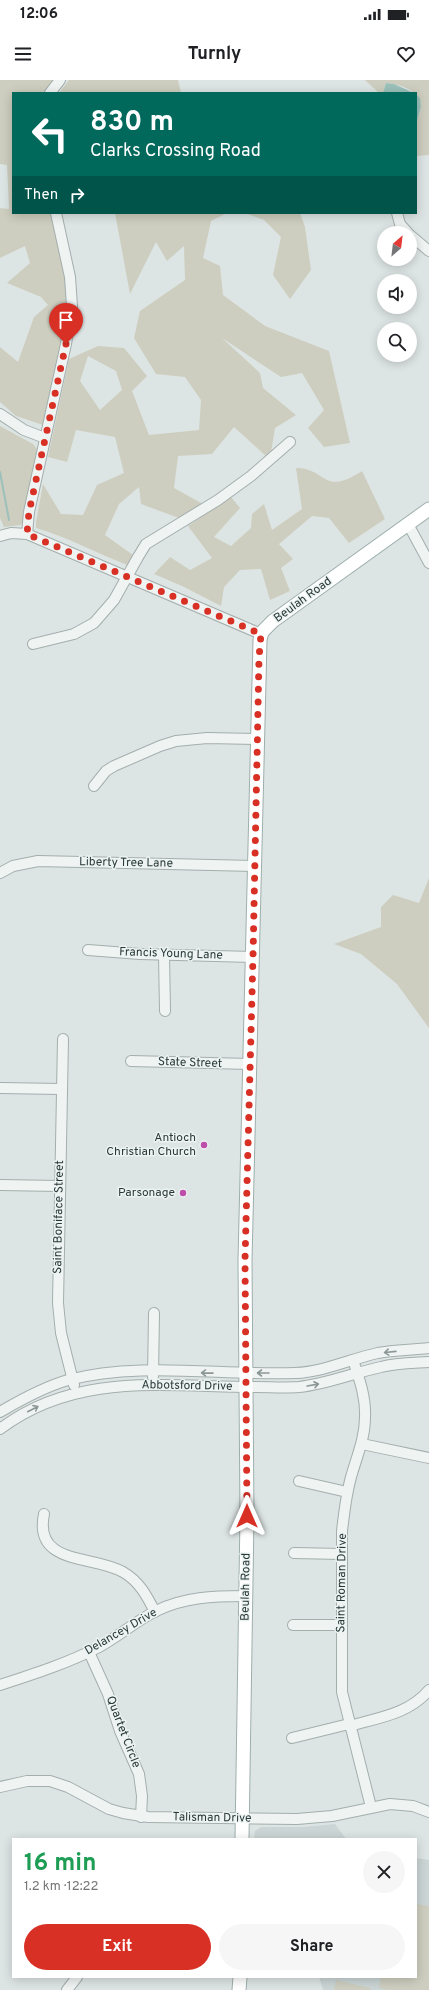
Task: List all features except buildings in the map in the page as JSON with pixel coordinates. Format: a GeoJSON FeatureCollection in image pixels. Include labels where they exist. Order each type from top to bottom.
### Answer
{"type":"FeatureCollection","features":[{"type":"Feature","properties":{"kind":"main road","name":"Beulah Road"},"geometry":{"type":"LineString","coordinates":[[242,1838],[247,1516],[245,1260],[261,634],[277,618],[429,509]]}},
{"type":"Feature","properties":{"kind":"main road"},"geometry":{"type":"LineString","coordinates":[[239,1990],[240,1978]]}},
{"type":"Feature","properties":{"kind":"street"},"geometry":{"type":"LineString","coordinates":[[51,92],[60,80]]}},
{"type":"Feature","properties":{"kind":"street"},"geometry":{"type":"LineString","coordinates":[[27,534],[29,512],[66,344],[72,306],[70,277],[56,214]]}},
{"type":"Feature","properties":{"kind":"street"},"geometry":{"type":"LineString","coordinates":[[397,214],[402,226]]}},
{"type":"Feature","properties":{"kind":"street"},"geometry":{"type":"LineString","coordinates":[[417,241],[429,251]]}},
{"type":"Feature","properties":{"kind":"street"},"geometry":{"type":"LineString","coordinates":[[0,414],[24,430],[45,438]]}},
{"type":"Feature","properties":{"kind":"street"},"geometry":{"type":"LineString","coordinates":[[33,644],[74,634],[94,623],[114,600],[146,544],[218,500],[251,476],[290,442]]}},
{"type":"Feature","properties":{"kind":"street"},"geometry":{"type":"LineString","coordinates":[[408,524],[429,563]]}},
{"type":"Feature","properties":{"kind":"street"},"geometry":{"type":"LineString","coordinates":[[0,536],[11,533],[27,534],[261,634]]}},
{"type":"Feature","properties":{"kind":"street"},"geometry":{"type":"LineString","coordinates":[[94,786],[106,771],[114,766],[172,742],[207,738],[258,739]]}},
{"type":"Feature","properties":{"kind":"street","name":"Liberty Tree Lane"},"geometry":{"type":"LineString","coordinates":[[0,873],[13,866],[38,861],[255,866]]}},
{"type":"Feature","properties":{"kind":"street","name":"Francis Young Lane"},"geometry":{"type":"LineString","coordinates":[[88,950],[164,955],[253,957]]}},
{"type":"Feature","properties":{"kind":"street"},"geometry":{"type":"LineString","coordinates":[[164,955],[165,1012]]}},
{"type":"Feature","properties":{"kind":"street","name":"Saint Boniface Street"},"geometry":{"type":"LineString","coordinates":[[63,1039],[58,1315],[76,1393]]}},
{"type":"Feature","properties":{"kind":"street","name":"State Street"},"geometry":{"type":"LineString","coordinates":[[131,1061],[250,1064]]}},
{"type":"Feature","properties":{"kind":"street"},"geometry":{"type":"LineString","coordinates":[[0,1088],[62,1089]]}},
{"type":"Feature","properties":{"kind":"street"},"geometry":{"type":"LineString","coordinates":[[0,1185],[60,1186]]}},
{"type":"Feature","properties":{"kind":"street"},"geometry":{"type":"LineString","coordinates":[[153,1386],[154,1314]]}},
{"type":"Feature","properties":{"kind":"street","name":"Abbotsford Drive"},"geometry":{"type":"LineString","coordinates":[[0,1412],[36,1392],[73,1380],[111,1372],[308,1372],[384,1352],[429,1348]]}},
{"type":"Feature","properties":{"kind":"street","name":"Saint Roman Drive"},"geometry":{"type":"LineString","coordinates":[[353,1360],[363,1394],[365,1415],[362,1444],[347,1492],[344,1517],[341,1625],[342,1692],[349,1725],[371,1807]]}},
{"type":"Feature","properties":{"kind":"street","name":"Abbotsford Drive"},"geometry":{"type":"LineString","coordinates":[[0,1429],[41,1405],[76,1393],[113,1386],[310,1386],[386,1366],[429,1362]]}},
{"type":"Feature","properties":{"kind":"street"},"geometry":{"type":"LineString","coordinates":[[362,1444],[429,1458]]}},
{"type":"Feature","properties":{"kind":"street"},"geometry":{"type":"LineString","coordinates":[[299,1481],[347,1492]]}},
{"type":"Feature","properties":{"kind":"street"},"geometry":{"type":"LineString","coordinates":[[44,1514],[42,1522],[44,1536],[54,1549],[71,1558],[102,1564],[123,1572],[139,1585],[155,1612]]}},
{"type":"Feature","properties":{"kind":"street"},"geometry":{"type":"LineString","coordinates":[[294,1553],[342,1554]]}},
{"type":"Feature","properties":{"kind":"street","name":"Delancey Drive"},"geometry":{"type":"LineString","coordinates":[[0,1685],[38,1673],[89,1652],[128,1630],[155,1612],[195,1598],[245,1596]]}},
{"type":"Feature","properties":{"kind":"street"},"geometry":{"type":"LineString","coordinates":[[293,1625],[341,1625]]}},
{"type":"Feature","properties":{"kind":"street","name":"Quartet Circle"},"geometry":{"type":"LineString","coordinates":[[89,1652],[108,1694],[120,1731],[139,1774],[142,1796],[141,1816]]}},
{"type":"Feature","properties":{"kind":"street"},"geometry":{"type":"LineString","coordinates":[[292,1738],[402,1711],[421,1698],[429,1690]]}},
{"type":"Feature","properties":{"kind":"street","name":"Talisman Drive"},"geometry":{"type":"LineString","coordinates":[[0,1787],[27,1781],[50,1782],[68,1787],[109,1809],[141,1816],[242,1819],[321,1818],[371,1807],[402,1804],[429,1812]]}},
{"type":"Feature","properties":{"kind":"street"},"geometry":{"type":"LineString","coordinates":[[67,1990],[76,1978]]}},
{"type":"Feature","properties":{"kind":"shaded area"},"geometry":{"type":"Polygon","coordinates":[[[0,80],[53,80],[45,92],[12,92],[12,214],[51,214],[65,273],[68,313],[43,425],[16,416],[0,402],[0,347],[18,362],[34,317],[48,305],[41,297],[7,283],[30,263],[25,246],[0,258],[0,208],[9,209],[7,165],[0,164],[0,80]]]}},
{"type":"Feature","properties":{"kind":"shaded area"},"geometry":{"type":"Polygon","coordinates":[[[69,80],[178,80],[181,92],[60,92],[69,80]]]}},
{"type":"Feature","properties":{"kind":"shaded area"},"geometry":{"type":"Polygon","coordinates":[[[365,80],[429,80],[429,155],[417,156],[417,122],[421,106],[417,92],[386,83],[383,92],[378,92],[365,80]]]}},
{"type":"Feature","properties":{"kind":"shaded area"},"geometry":{"type":"Polygon","coordinates":[[[386,83],[394,84],[412,92],[383,92],[386,83]]]}},
{"type":"Feature","properties":{"kind":"shaded area"},"geometry":{"type":"Polygon","coordinates":[[[417,95],[420,98],[421,107],[417,121],[417,95]]]}},
{"type":"Feature","properties":{"kind":"shaded area"},"geometry":{"type":"Polygon","coordinates":[[[115,214],[225,214],[211,221],[203,258],[220,266],[223,295],[265,326],[329,351],[350,443],[324,447],[308,428],[324,410],[302,373],[281,377],[222,338],[260,373],[263,388],[296,415],[275,428],[271,452],[266,456],[234,427],[212,454],[178,456],[174,488],[203,504],[179,518],[141,504],[139,487],[119,504],[105,535],[133,555],[127,565],[59,536],[36,528],[36,522],[43,484],[61,514],[83,515],[97,485],[124,473],[115,437],[76,430],[67,462],[48,457],[69,359],[98,346],[124,348],[147,376],[132,391],[149,435],[199,430],[201,400],[185,377],[156,374],[134,338],[140,311],[185,280],[184,246],[167,261],[156,242],[130,294],[115,214]],[[88,356],[80,381],[100,410],[122,390],[116,371],[88,356]]]}},
{"type":"Feature","properties":{"kind":"shaded area"},"geometry":{"type":"Polygon","coordinates":[[[248,214],[300,214],[305,227],[311,270],[290,299],[273,275],[281,237],[264,220],[248,214]]]}},
{"type":"Feature","properties":{"kind":"shaded area"},"geometry":{"type":"Polygon","coordinates":[[[0,426],[33,444],[37,449],[24,520],[21,525],[4,527],[0,518],[0,426]]]}},
{"type":"Feature","properties":{"kind":"shaded area"},"geometry":{"type":"Polygon","coordinates":[[[296,468],[306,469],[326,479],[339,482],[362,471],[385,519],[349,543],[329,518],[312,516],[279,544],[293,559],[281,568],[290,591],[270,600],[261,569],[240,570],[224,587],[221,606],[182,586],[154,574],[170,557],[190,570],[212,558],[188,526],[231,497],[240,508],[214,537],[231,546],[251,528],[252,514],[264,504],[272,530],[302,509],[296,468]]]}},
{"type":"Feature","properties":{"kind":"shaded area"},"geometry":{"type":"Polygon","coordinates":[[[429,878],[429,1028],[397,984],[361,954],[334,944],[381,927],[381,907],[393,895],[419,903],[429,878]]]}},
{"type":"Feature","properties":{"kind":"shaded area"},"geometry":{"type":"Polygon","coordinates":[[[335,1824],[345,1838],[254,1838],[255,1831],[261,1827],[303,1827],[335,1824]]]}},
{"type":"Feature","properties":{"kind":"shaded area"},"geometry":{"type":"Polygon","coordinates":[[[417,1858],[429,1860],[429,1990],[323,1990],[319,1978],[417,1978],[417,1858]]]}},
{"type":"Feature","properties":{"kind":"shaded area"},"geometry":{"type":"Polygon","coordinates":[[[417,1904],[429,1906],[429,1990],[388,1990],[379,1988],[381,1978],[417,1978],[417,1904]]]}},
{"type":"Feature","properties":{"kind":"shaded area"},"geometry":{"type":"Polygon","coordinates":[[[336,1980],[370,1988],[371,1990],[334,1990],[336,1980]]]}},
{"type":"Feature","properties":{"kind":"waterway"},"geometry":{"type":"LineString","coordinates":[[0,472],[9,520]]}},
{"type":"Feature","properties":{"kind":"place","name":"Antioch Christian Church"},"geometry":{"type":"Point","coordinates":[204,1145]}},
{"type":"Feature","properties":{"kind":"place","name":"Parsonage"},"geometry":{"type":"Point","coordinates":[183,1193]}},
{"type":"Feature","properties":{"kind":"route"},"geometry":{"type":"LineString","coordinates":[[66,344],[29,512],[27,534],[261,634],[259,658],[245,1260],[247,1516]]}}]}
